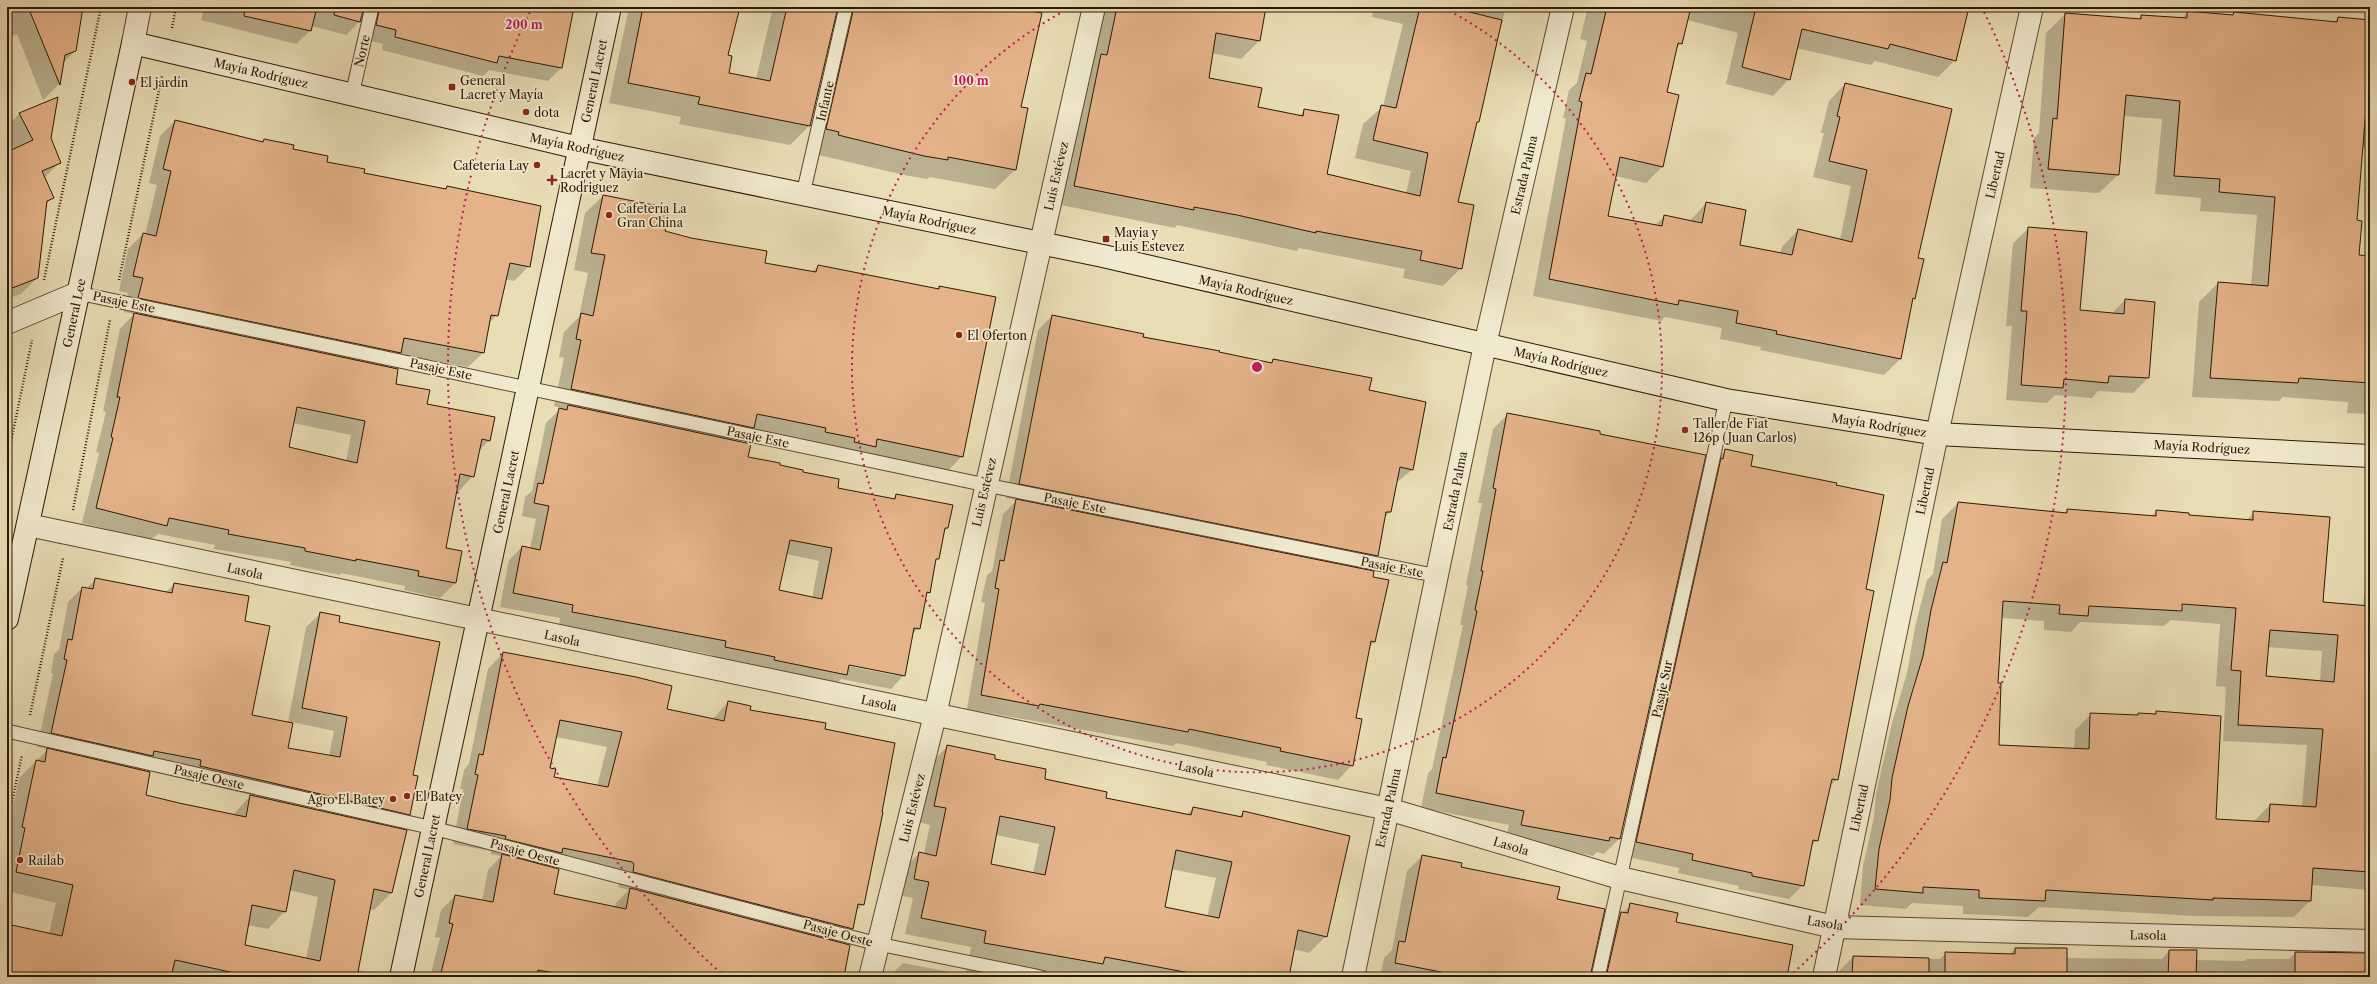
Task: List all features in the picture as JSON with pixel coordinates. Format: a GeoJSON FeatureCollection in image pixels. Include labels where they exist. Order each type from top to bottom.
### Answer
{"type":"FeatureCollection","features":[{"type":"Feature","properties":{"kind":"street","name":"General Lee"},"geometry":{"type":"LineString","coordinates":[[7,619],[140,7]]}},
{"type":"Feature","properties":{"kind":"street","name":"General Lacret"},"geometry":{"type":"LineString","coordinates":[[402,977],[610,7]]}},
{"type":"Feature","properties":{"kind":"street","name":"Luis Estévez"},"geometry":{"type":"LineString","coordinates":[[870,977],[935,714],[1094,7]]}},
{"type":"Feature","properties":{"kind":"street","name":"Estrada Palma"},"geometry":{"type":"LineString","coordinates":[[1354,977],[1438,576],[1484,345],[1563,7]]}},
{"type":"Feature","properties":{"kind":"street","name":"Libertad"},"geometry":{"type":"LineString","coordinates":[[1824,977],[1937,434],[2032,7]]}},
{"type":"Feature","properties":{"kind":"street","name":"Mayía Rodríguez"},"geometry":{"type":"LineString","coordinates":[[133,44],[579,148],[1041,243],[1726,400],[1937,434],[2370,456]]}},
{"type":"Feature","properties":{"kind":"street"},"geometry":{"type":"LineString","coordinates":[[7,323],[78,293]]}},
{"type":"Feature","properties":{"kind":"street","name":"Lasola"},"geometry":{"type":"LineString","coordinates":[[28,525],[1388,809],[1620,878],[1834,927],[2370,940]]}},
{"type":"Feature","properties":{"kind":"lane","name":"Norte"},"geometry":{"type":"LineString","coordinates":[[352,95],[372,7]]}},
{"type":"Feature","properties":{"kind":"lane","name":"Infante"},"geometry":{"type":"LineString","coordinates":[[803,194],[846,7]]}},
{"type":"Feature","properties":{"kind":"lane","name":"Pasaje Este"},"geometry":{"type":"LineString","coordinates":[[78,293],[986,485],[1438,576]]}},
{"type":"Feature","properties":{"kind":"lane","name":"Pasaje Sur"},"geometry":{"type":"LineString","coordinates":[[1598,977],[1726,400]]}},
{"type":"Feature","properties":{"kind":"lane","name":"Pasaje Oeste"},"geometry":{"type":"LineString","coordinates":[[7,731],[434,828],[878,944],[1041,977]]}},
{"type":"Feature","properties":{"kind":"path"},"geometry":{"type":"LineString","coordinates":[[7,461],[101,7]]}},
{"type":"Feature","properties":{"kind":"path"},"geometry":{"type":"LineString","coordinates":[[7,825],[68,534],[114,300],[176,7]]}},
{"type":"Feature","properties":{"kind":"building"},"geometry":{"type":"Polygon","coordinates":[[[28,7],[83,7],[76,51],[65,55],[60,85],[28,7]]]}},
{"type":"Feature","properties":{"kind":"building"},"geometry":{"type":"Polygon","coordinates":[[[245,7],[317,7],[311,31],[244,16],[245,7]]]}},
{"type":"Feature","properties":{"kind":"building"},"geometry":{"type":"Polygon","coordinates":[[[335,7],[364,7],[360,22],[334,15],[335,7]]]}},
{"type":"Feature","properties":{"kind":"building"},"geometry":{"type":"Polygon","coordinates":[[[380,7],[574,7],[562,68],[499,56],[497,63],[395,37],[396,30],[376,25],[380,7]]]}},
{"type":"Feature","properties":{"kind":"building"},"geometry":{"type":"Polygon","coordinates":[[[643,7],[740,7],[728,55],[732,56],[729,73],[770,81],[787,7],[838,7],[810,126],[698,104],[700,97],[628,83],[643,7]]]}},
{"type":"Feature","properties":{"kind":"building"},"geometry":{"type":"Polygon","coordinates":[[[854,7],[1010,7],[1042,13],[1021,107],[1028,108],[1016,170],[948,157],[948,160],[924,156],[838,135],[839,132],[826,129],[854,7]]]}},
{"type":"Feature","properties":{"kind":"building"},"geometry":{"type":"Polygon","coordinates":[[[1117,7],[1266,7],[1260,41],[1216,33],[1209,78],[1262,88],[1258,107],[1303,116],[1304,109],[1339,115],[1327,174],[1420,196],[1428,153],[1373,140],[1381,105],[1396,108],[1420,7],[1449,7],[1502,20],[1479,122],[1477,122],[1458,202],[1474,205],[1462,269],[1420,260],[1422,251],[1316,231],[1316,233],[1237,215],[1194,207],[1194,210],[1074,186],[1101,54],[1107,55],[1117,7]]]}},
{"type":"Feature","properties":{"kind":"building"},"geometry":{"type":"Polygon","coordinates":[[[1607,7],[1691,7],[1682,44],[1678,43],[1667,92],[1679,95],[1663,167],[1620,157],[1608,216],[1662,226],[1664,215],[1702,223],[1706,202],[1746,210],[1740,245],[1792,255],[1798,229],[1852,242],[1867,170],[1829,161],[1840,117],[1837,116],[1845,83],[1952,109],[1918,258],[1924,259],[1915,299],[1913,298],[1901,359],[1776,334],[1777,331],[1736,323],[1738,311],[1679,300],[1678,305],[1549,279],[1582,102],[1579,101],[1586,73],[1591,74],[1607,7]]]}},
{"type":"Feature","properties":{"kind":"building"},"geometry":{"type":"Polygon","coordinates":[[[1756,7],[1969,7],[1956,61],[1890,44],[1888,49],[1802,29],[1790,80],[1742,67],[1756,7]]]}},
{"type":"Feature","properties":{"kind":"building"},"geometry":{"type":"Polygon","coordinates":[[[2187,11],[2233,15],[2234,12],[2337,22],[2338,17],[2370,20],[2370,59],[2357,220],[2362,221],[2359,255],[2370,256],[2370,383],[2299,378],[2298,383],[2210,378],[2218,282],[2268,286],[2275,197],[2219,192],[2220,179],[2174,176],[2180,101],[2126,95],[2119,175],[2048,169],[2053,118],[2057,119],[2065,13],[2141,19],[2141,15],[2187,18],[2187,11]]]}},
{"type":"Feature","properties":{"kind":"building"},"geometry":{"type":"Polygon","coordinates":[[[58,97],[51,138],[61,163],[42,171],[54,198],[47,201],[38,278],[7,290],[7,152],[33,140],[19,113],[58,97]]]}},
{"type":"Feature","properties":{"kind":"building"},"geometry":{"type":"Polygon","coordinates":[[[175,120],[263,142],[264,139],[294,145],[293,149],[328,156],[327,162],[365,169],[364,173],[446,189],[447,186],[541,206],[530,267],[510,263],[498,316],[491,315],[484,353],[404,338],[401,353],[138,298],[143,278],[133,276],[143,233],[156,236],[171,171],[163,169],[175,120]]]}},
{"type":"Feature","properties":{"kind":"building"},"geometry":{"type":"Polygon","coordinates":[[[603,195],[669,208],[665,231],[691,238],[767,251],[765,263],[816,272],[818,265],[939,289],[939,286],[996,297],[963,457],[877,439],[876,447],[854,442],[855,438],[825,432],[826,428],[757,414],[754,428],[571,389],[581,340],[576,339],[581,313],[593,316],[605,255],[591,253],[603,195]]]}},
{"type":"Feature","properties":{"kind":"building"},"geometry":{"type":"Polygon","coordinates":[[[2028,227],[2087,232],[2080,310],[2124,314],[2125,299],[2155,302],[2149,378],[2109,376],[2108,383],[2064,379],[2063,388],[2021,385],[2027,311],[2021,311],[2028,227]]]}},
{"type":"Feature","properties":{"kind":"building"},"geometry":{"type":"Polygon","coordinates":[[[134,313],[398,369],[396,384],[430,390],[427,404],[495,417],[490,441],[482,439],[474,477],[460,474],[446,548],[462,551],[456,583],[418,576],[419,571],[356,559],[356,561],[305,551],[305,548],[228,534],[229,530],[169,518],[167,526],[96,508],[113,438],[111,437],[120,397],[117,397],[134,313]],[[297,407],[289,447],[357,463],[365,421],[297,407]]]}},
{"type":"Feature","properties":{"kind":"building"},"geometry":{"type":"Polygon","coordinates":[[[1052,315],[1144,334],[1143,337],[1220,351],[1219,352],[1272,363],[1273,359],[1372,378],[1369,390],[1426,402],[1413,470],[1400,467],[1391,512],[1386,512],[1378,556],[1019,484],[1052,315]]]}},
{"type":"Feature","properties":{"kind":"building"},"geometry":{"type":"Polygon","coordinates":[[[568,405],[751,444],[748,457],[780,463],[780,465],[803,470],[803,472],[839,479],[838,488],[895,499],[896,494],[953,505],[948,528],[945,528],[939,559],[936,559],[930,593],[927,592],[920,629],[914,628],[905,676],[849,665],[847,675],[774,660],[775,657],[725,647],[726,641],[572,612],[573,605],[513,593],[522,546],[540,550],[549,506],[534,503],[538,483],[543,484],[559,408],[567,410],[568,405]],[[790,540],[779,590],[822,599],[832,548],[790,540]]]}},
{"type":"Feature","properties":{"kind":"building"},"geometry":{"type":"Polygon","coordinates":[[[1507,413],[1600,431],[1600,434],[1706,455],[1620,839],[1610,837],[1609,841],[1521,825],[1524,811],[1436,793],[1443,757],[1446,758],[1477,611],[1475,610],[1483,571],[1481,571],[1496,489],[1493,488],[1507,413]]]}},
{"type":"Feature","properties":{"kind":"building"},"geometry":{"type":"Polygon","coordinates":[[[1725,449],[1753,455],[1751,466],[1837,483],[1836,485],[1884,495],[1866,589],[1874,591],[1838,780],[1832,779],[1818,841],[1813,840],[1804,886],[1752,876],[1752,873],[1692,860],[1693,854],[1636,842],[1721,458],[1723,459],[1725,449]]]}},
{"type":"Feature","properties":{"kind":"building"},"geometry":{"type":"Polygon","coordinates":[[[1016,499],[1374,571],[1373,577],[1389,580],[1375,642],[1371,641],[1356,718],[1362,719],[1353,766],[1280,751],[1281,748],[1189,729],[1188,732],[1040,704],[1039,706],[981,695],[999,589],[995,588],[1000,560],[1004,561],[1016,499]]]}},
{"type":"Feature","properties":{"kind":"building"},"geometry":{"type":"Polygon","coordinates":[[[1958,502],[2067,513],[2067,509],[2156,516],[2156,510],[2189,513],[2189,515],[2253,520],[2253,511],[2330,517],[2323,602],[2370,606],[2370,872],[2313,868],[2311,901],[2213,898],[2213,900],[2046,890],[2045,901],[1979,898],[1979,890],[1923,887],[1923,893],[1875,889],[1879,849],[1890,800],[1892,778],[1908,706],[1923,656],[1931,610],[1943,562],[1947,563],[1958,502]],[[2003,601],[1998,683],[2001,683],[1999,745],[2089,749],[2090,713],[2138,715],[2138,713],[2156,714],[2156,711],[2221,716],[2216,819],[2269,822],[2270,804],[2316,807],[2323,729],[2238,725],[2241,671],[2231,670],[2236,608],[2182,604],[2182,611],[2089,606],[2088,616],[2059,614],[2060,605],[2003,601]],[[2270,630],[2266,676],[2334,682],[2338,635],[2270,630]]]}},
{"type":"Feature","properties":{"kind":"building"},"geometry":{"type":"Polygon","coordinates":[[[95,578],[172,593],[174,583],[249,596],[245,621],[270,626],[252,715],[293,723],[288,748],[340,757],[347,717],[302,708],[320,612],[340,616],[339,622],[440,642],[413,775],[418,776],[410,815],[200,766],[201,760],[154,751],[153,756],[51,733],[67,660],[64,659],[68,639],[72,640],[82,587],[93,589],[95,578]]]}},
{"type":"Feature","properties":{"kind":"building"},"geometry":{"type":"Polygon","coordinates":[[[503,652],[636,677],[672,686],[667,709],[724,721],[728,701],[751,706],[750,710],[826,723],[825,729],[895,743],[864,905],[858,904],[853,929],[633,872],[634,864],[632,862],[563,848],[562,853],[505,839],[506,836],[467,829],[478,775],[475,774],[479,754],[483,755],[503,652]],[[560,720],[550,768],[556,769],[554,777],[608,787],[622,732],[560,720]]]}},
{"type":"Feature","properties":{"kind":"building"},"geometry":{"type":"Polygon","coordinates":[[[947,745],[995,755],[995,759],[1046,769],[1045,779],[1107,792],[1106,798],[1191,815],[1193,807],[1242,817],[1243,811],[1350,836],[1327,937],[1298,930],[1289,977],[1194,977],[1195,974],[1105,957],[1103,964],[984,943],[986,931],[921,918],[929,882],[914,879],[919,852],[936,856],[946,808],[934,806],[947,745]],[[1000,816],[991,864],[1045,875],[1055,827],[1000,816]],[[1176,850],[1165,907],[1219,918],[1232,862],[1176,850]]]}},
{"type":"Feature","properties":{"kind":"building"},"geometry":{"type":"Polygon","coordinates":[[[47,748],[150,772],[146,795],[246,817],[250,795],[407,830],[392,893],[374,889],[357,977],[253,977],[175,960],[171,977],[7,977],[7,924],[62,936],[73,885],[16,872],[25,828],[22,827],[36,760],[45,762],[47,748]],[[294,870],[286,912],[252,905],[245,945],[320,961],[335,880],[294,870]]]}},
{"type":"Feature","properties":{"kind":"building"},"geometry":{"type":"Polygon","coordinates":[[[502,854],[559,869],[554,894],[626,909],[630,888],[850,945],[844,977],[576,977],[538,970],[537,977],[440,977],[453,924],[449,923],[455,895],[493,902],[502,854]]]}},
{"type":"Feature","properties":{"kind":"building"},"geometry":{"type":"Polygon","coordinates":[[[1422,855],[1462,863],[1461,867],[1560,887],[1557,899],[1605,909],[1590,977],[1466,977],[1395,963],[1399,941],[1405,942],[1422,855]]]}},
{"type":"Feature","properties":{"kind":"building"},"geometry":{"type":"Polygon","coordinates":[[[1630,903],[1678,913],[1676,922],[1793,945],[1787,977],[1606,977],[1621,912],[1628,913],[1630,903]]]}},
{"type":"Feature","properties":{"kind":"building"},"geometry":{"type":"Polygon","coordinates":[[[2015,948],[2067,948],[2067,977],[1945,977],[1945,952],[2015,954],[2015,948]]]}},
{"type":"Feature","properties":{"kind":"building"},"geometry":{"type":"Polygon","coordinates":[[[2169,950],[2197,950],[2196,977],[2168,977],[2169,950]]]}},
{"type":"Feature","properties":{"kind":"building"},"geometry":{"type":"Polygon","coordinates":[[[2295,952],[2370,953],[2370,977],[2295,977],[2295,952]]]}},
{"type":"Feature","properties":{"kind":"building"},"geometry":{"type":"Polygon","coordinates":[[[1853,956],[1929,958],[1929,977],[1852,977],[1853,956]]]}},
{"type":"Feature","properties":{"kind":"place","name":"El jardín"},"geometry":{"type":"Point","coordinates":[132,82]}},
{"type":"Feature","properties":{"kind":"place","name":"General Lacret y Mayía"},"geometry":{"type":"Point","coordinates":[452,87]}},
{"type":"Feature","properties":{"kind":"place","name":"dota"},"geometry":{"type":"Point","coordinates":[526,112]}},
{"type":"Feature","properties":{"kind":"place","name":"Cafetería Lay"},"geometry":{"type":"Point","coordinates":[537,165]}},
{"type":"Feature","properties":{"kind":"place","name":"Lacret y Mayia Rodriguez"},"geometry":{"type":"Point","coordinates":[552,180]}},
{"type":"Feature","properties":{"kind":"place","name":"Cafetería La Gran China"},"geometry":{"type":"Point","coordinates":[609,215]}},
{"type":"Feature","properties":{"kind":"place","name":"Mayia y Luis Estevez"},"geometry":{"type":"Point","coordinates":[1106,239]}},
{"type":"Feature","properties":{"kind":"place","name":"El Oferton"},"geometry":{"type":"Point","coordinates":[959,335]}},
{"type":"Feature","properties":{"kind":"place","name":"Taller de Fiat 126p (Juan Carlos)"},"geometry":{"type":"Point","coordinates":[1685,430]}},
{"type":"Feature","properties":{"kind":"place","name":"El Batey"},"geometry":{"type":"Point","coordinates":[407,796]}},
{"type":"Feature","properties":{"kind":"place","name":"Agro El Batey"},"geometry":{"type":"Point","coordinates":[393,799]}},
{"type":"Feature","properties":{"kind":"place","name":"Railab"},"geometry":{"type":"Point","coordinates":[20,860]}}]}
